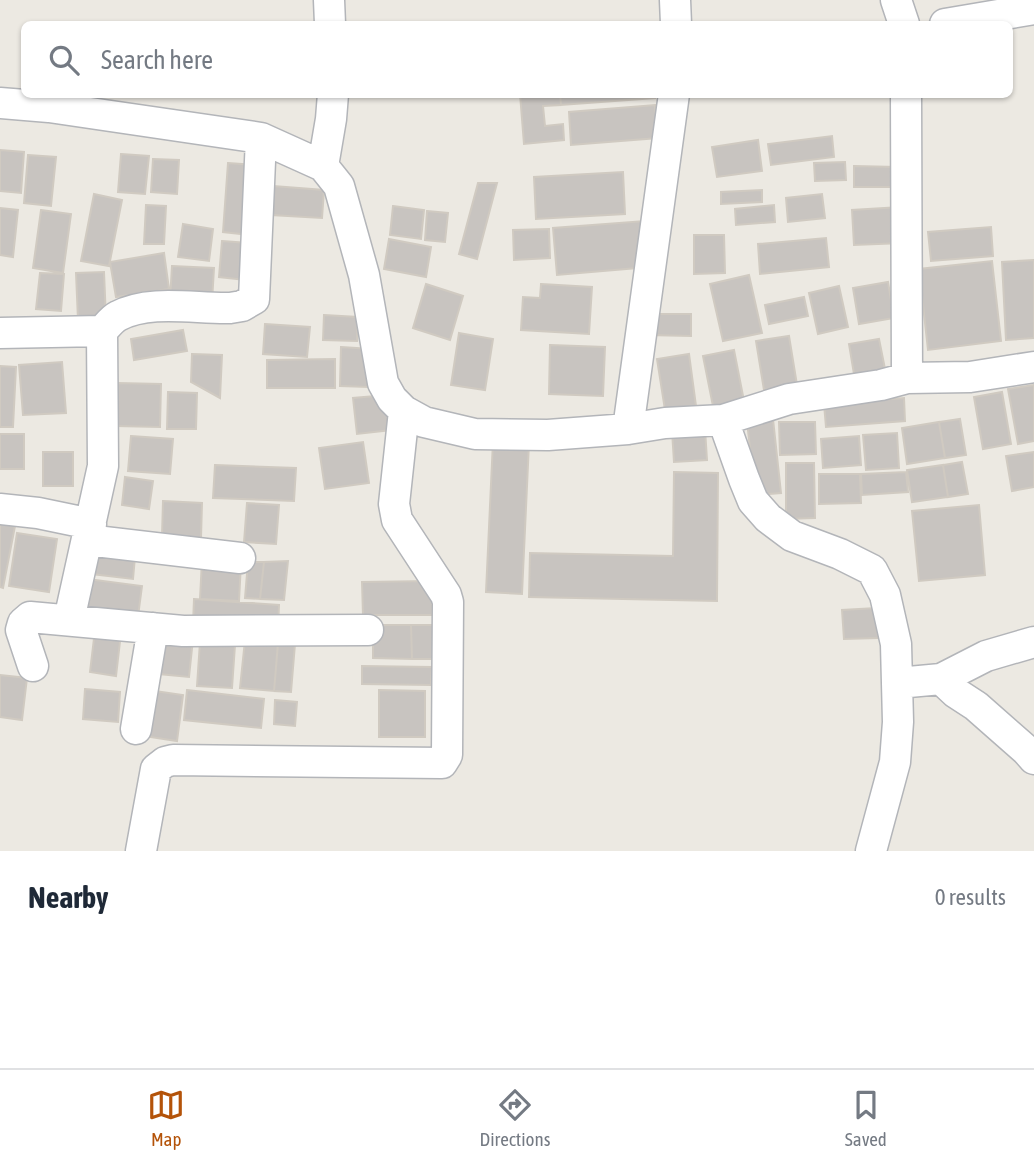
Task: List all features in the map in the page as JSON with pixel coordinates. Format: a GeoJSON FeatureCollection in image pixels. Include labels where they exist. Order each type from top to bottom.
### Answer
{"type":"FeatureCollection","features":[{"type":"Feature","properties":{"kind":"street"},"geometry":{"type":"LineString","coordinates":[[330,0],[330,21]]}},
{"type":"Feature","properties":{"kind":"street"},"geometry":{"type":"LineString","coordinates":[[675,0],[676,21]]}},
{"type":"Feature","properties":{"kind":"street"},"geometry":{"type":"LineString","coordinates":[[896,0],[903,21]]}},
{"type":"Feature","properties":{"kind":"street"},"geometry":{"type":"LineString","coordinates":[[963,21],[1034,9]]}},
{"type":"Feature","properties":{"kind":"street"},"geometry":{"type":"LineString","coordinates":[[323,166],[333,98]]}},
{"type":"Feature","properties":{"kind":"street"},"geometry":{"type":"LineString","coordinates":[[628,429],[673,98]]}},
{"type":"Feature","properties":{"kind":"street"},"geometry":{"type":"LineString","coordinates":[[906,98],[906,378]]}},
{"type":"Feature","properties":{"kind":"street"},"geometry":{"type":"LineString","coordinates":[[0,103],[49,107],[261,138],[323,166],[339,186],[364,275],[383,383],[392,399],[404,411],[424,422],[475,434],[548,435],[628,429],[665,423],[723,420],[789,399],[881,385],[906,378],[970,377],[1034,367]]}},
{"type":"Feature","properties":{"kind":"street"},"geometry":{"type":"LineString","coordinates":[[69,621],[103,466],[102,331],[115,317],[141,308],[230,308],[242,306],[254,299],[261,138]]}},
{"type":"Feature","properties":{"kind":"street"},"geometry":{"type":"LineString","coordinates":[[0,333],[102,331]]}},
{"type":"Feature","properties":{"kind":"street"},"geometry":{"type":"LineString","coordinates":[[141,851],[156,769],[165,762],[442,763],[445,760],[448,602],[397,520],[394,504],[404,411]]}},
{"type":"Feature","properties":{"kind":"street"},"geometry":{"type":"LineString","coordinates":[[723,420],[753,501],[768,519],[792,536],[840,554],[872,570],[885,595],[896,644],[898,722],[895,762],[871,851]]}},
{"type":"Feature","properties":{"kind":"street"},"geometry":{"type":"LineString","coordinates":[[0,509],[38,513],[89,532],[240,558]]}},
{"type":"Feature","properties":{"kind":"street"},"geometry":{"type":"LineString","coordinates":[[33,666],[21,630],[23,623],[30,618],[196,631],[368,630]]}},
{"type":"Feature","properties":{"kind":"street"},"geometry":{"type":"LineString","coordinates":[[136,729],[153,628]]}},
{"type":"Feature","properties":{"kind":"street"},"geometry":{"type":"LineString","coordinates":[[898,683],[941,679],[986,656],[1034,642]]}},
{"type":"Feature","properties":{"kind":"street"},"geometry":{"type":"LineString","coordinates":[[941,679],[976,706],[1034,759]]}},
{"type":"Feature","properties":{"kind":"building"},"geometry":{"type":"Polygon","coordinates":[[[520,98],[560,98],[561,105],[543,106],[545,126],[563,124],[564,140],[524,144],[520,98]]]}},
{"type":"Feature","properties":{"kind":"building"},"geometry":{"type":"Polygon","coordinates":[[[560,98],[655,98],[561,105],[560,98]]]}},
{"type":"Feature","properties":{"kind":"building"},"geometry":{"type":"Polygon","coordinates":[[[655,105],[658,138],[571,145],[569,112],[655,105]]]}},
{"type":"Feature","properties":{"kind":"building"},"geometry":{"type":"Polygon","coordinates":[[[832,136],[834,157],[771,165],[768,144],[832,136]]]}},
{"type":"Feature","properties":{"kind":"building"},"geometry":{"type":"Polygon","coordinates":[[[758,140],[762,171],[717,177],[712,147],[758,140]]]}},
{"type":"Feature","properties":{"kind":"building"},"geometry":{"type":"Polygon","coordinates":[[[0,150],[24,152],[21,193],[0,191],[0,150]]]}},
{"type":"Feature","properties":{"kind":"building"},"geometry":{"type":"Polygon","coordinates":[[[121,154],[149,156],[145,194],[118,192],[121,154]]]}},
{"type":"Feature","properties":{"kind":"building"},"geometry":{"type":"Polygon","coordinates":[[[28,155],[56,157],[51,206],[24,203],[28,155]]]}},
{"type":"Feature","properties":{"kind":"building"},"geometry":{"type":"Polygon","coordinates":[[[153,159],[179,160],[177,194],[151,192],[153,159]]]}},
{"type":"Feature","properties":{"kind":"building"},"geometry":{"type":"Polygon","coordinates":[[[845,162],[846,180],[815,181],[814,163],[845,162]]]}},
{"type":"Feature","properties":{"kind":"building"},"geometry":{"type":"Polygon","coordinates":[[[228,163],[255,165],[249,235],[223,232],[228,163]]]}},
{"type":"Feature","properties":{"kind":"building"},"geometry":{"type":"Polygon","coordinates":[[[854,166],[897,167],[897,187],[854,187],[854,166]]]}},
{"type":"Feature","properties":{"kind":"building"},"geometry":{"type":"Polygon","coordinates":[[[623,172],[625,214],[536,219],[534,177],[623,172]]]}},
{"type":"Feature","properties":{"kind":"building"},"geometry":{"type":"Polygon","coordinates":[[[478,183],[497,183],[477,259],[459,254],[478,183]]]}},
{"type":"Feature","properties":{"kind":"building"},"geometry":{"type":"Polygon","coordinates":[[[273,186],[324,190],[322,218],[271,215],[273,186]]]}},
{"type":"Feature","properties":{"kind":"building"},"geometry":{"type":"Polygon","coordinates":[[[762,190],[762,202],[721,204],[721,192],[762,190]]]}},
{"type":"Feature","properties":{"kind":"building"},"geometry":{"type":"Polygon","coordinates":[[[94,194],[122,200],[109,266],[81,261],[94,194]]]}},
{"type":"Feature","properties":{"kind":"building"},"geometry":{"type":"Polygon","coordinates":[[[822,194],[825,218],[788,222],[786,198],[822,194]]]}},
{"type":"Feature","properties":{"kind":"building"},"geometry":{"type":"Polygon","coordinates":[[[146,205],[166,206],[164,244],[144,244],[146,205]]]}},
{"type":"Feature","properties":{"kind":"building"},"geometry":{"type":"Polygon","coordinates":[[[774,205],[775,222],[736,225],[735,209],[774,205]]]}},
{"type":"Feature","properties":{"kind":"building"},"geometry":{"type":"Polygon","coordinates":[[[393,206],[424,210],[421,239],[390,235],[393,206]]]}},
{"type":"Feature","properties":{"kind":"building"},"geometry":{"type":"Polygon","coordinates":[[[900,207],[902,243],[854,245],[852,210],[900,207]]]}},
{"type":"Feature","properties":{"kind":"building"},"geometry":{"type":"Polygon","coordinates":[[[0,208],[18,210],[13,257],[0,255],[0,208]]]}},
{"type":"Feature","properties":{"kind":"building"},"geometry":{"type":"Polygon","coordinates":[[[41,210],[71,214],[63,273],[33,268],[41,210]]]}},
{"type":"Feature","properties":{"kind":"building"},"geometry":{"type":"Polygon","coordinates":[[[427,211],[448,213],[445,242],[425,240],[427,211]]]}},
{"type":"Feature","properties":{"kind":"building"},"geometry":{"type":"Polygon","coordinates":[[[645,221],[649,267],[557,275],[553,228],[645,221]]]}},
{"type":"Feature","properties":{"kind":"building"},"geometry":{"type":"Polygon","coordinates":[[[183,224],[213,229],[209,261],[178,257],[183,224]]]}},
{"type":"Feature","properties":{"kind":"building"},"geometry":{"type":"Polygon","coordinates":[[[991,227],[993,256],[931,261],[928,232],[991,227]]]}},
{"type":"Feature","properties":{"kind":"building"},"geometry":{"type":"Polygon","coordinates":[[[549,229],[550,258],[514,260],[513,230],[549,229]]]}},
{"type":"Feature","properties":{"kind":"building"},"geometry":{"type":"Polygon","coordinates":[[[694,235],[724,235],[725,273],[694,274],[694,235]]]}},
{"type":"Feature","properties":{"kind":"building"},"geometry":{"type":"Polygon","coordinates":[[[826,238],[829,267],[760,274],[758,244],[826,238]]]}},
{"type":"Feature","properties":{"kind":"building"},"geometry":{"type":"Polygon","coordinates":[[[389,239],[431,247],[426,277],[384,269],[389,239]]]}},
{"type":"Feature","properties":{"kind":"building"},"geometry":{"type":"Polygon","coordinates":[[[222,241],[248,243],[245,280],[219,277],[222,241]]]}},
{"type":"Feature","properties":{"kind":"building"},"geometry":{"type":"Polygon","coordinates":[[[164,253],[169,289],[116,297],[110,262],[164,253]]]}},
{"type":"Feature","properties":{"kind":"building"},"geometry":{"type":"Polygon","coordinates":[[[1034,260],[1034,338],[1006,340],[1002,262],[1034,260]]]}},
{"type":"Feature","properties":{"kind":"building"},"geometry":{"type":"Polygon","coordinates":[[[992,261],[1001,341],[928,350],[919,269],[992,261]]]}},
{"type":"Feature","properties":{"kind":"building"},"geometry":{"type":"Polygon","coordinates":[[[172,266],[214,268],[212,302],[170,300],[172,266]]]}},
{"type":"Feature","properties":{"kind":"building"},"geometry":{"type":"Polygon","coordinates":[[[104,272],[106,319],[78,320],[76,273],[104,272]]]}},
{"type":"Feature","properties":{"kind":"building"},"geometry":{"type":"Polygon","coordinates":[[[40,273],[64,274],[61,311],[36,309],[40,273]]]}},
{"type":"Feature","properties":{"kind":"building"},"geometry":{"type":"Polygon","coordinates":[[[749,275],[762,333],[723,341],[710,284],[749,275]]]}},
{"type":"Feature","properties":{"kind":"building"},"geometry":{"type":"Polygon","coordinates":[[[888,282],[894,318],[859,324],[853,288],[888,282]]]}},
{"type":"Feature","properties":{"kind":"building"},"geometry":{"type":"Polygon","coordinates":[[[426,284],[463,296],[450,340],[413,328],[426,284]]]}},
{"type":"Feature","properties":{"kind":"building"},"geometry":{"type":"Polygon","coordinates":[[[541,284],[592,287],[589,334],[521,330],[523,297],[540,298],[541,284]]]}},
{"type":"Feature","properties":{"kind":"building"},"geometry":{"type":"Polygon","coordinates":[[[839,286],[848,327],[818,334],[809,293],[839,286]]]}},
{"type":"Feature","properties":{"kind":"building"},"geometry":{"type":"Polygon","coordinates":[[[804,297],[808,316],[769,324],[765,305],[804,297]]]}},
{"type":"Feature","properties":{"kind":"building"},"geometry":{"type":"Polygon","coordinates":[[[646,314],[691,314],[691,336],[646,335],[646,314]]]}},
{"type":"Feature","properties":{"kind":"building"},"geometry":{"type":"Polygon","coordinates":[[[324,315],[358,317],[357,341],[323,340],[324,315]]]}},
{"type":"Feature","properties":{"kind":"building"},"geometry":{"type":"Polygon","coordinates":[[[265,324],[310,327],[307,357],[263,354],[265,324]]]}},
{"type":"Feature","properties":{"kind":"building"},"geometry":{"type":"Polygon","coordinates":[[[183,330],[187,351],[134,360],[131,339],[183,330]]]}},
{"type":"Feature","properties":{"kind":"building"},"geometry":{"type":"Polygon","coordinates":[[[459,333],[493,339],[485,390],[451,385],[459,333]]]}},
{"type":"Feature","properties":{"kind":"building"},"geometry":{"type":"Polygon","coordinates":[[[789,336],[797,385],[764,390],[756,341],[789,336]]]}},
{"type":"Feature","properties":{"kind":"building"},"geometry":{"type":"Polygon","coordinates":[[[879,339],[886,374],[855,380],[849,344],[879,339]]]}},
{"type":"Feature","properties":{"kind":"building"},"geometry":{"type":"Polygon","coordinates":[[[550,345],[605,347],[603,396],[549,394],[550,345]]]}},
{"type":"Feature","properties":{"kind":"building"},"geometry":{"type":"Polygon","coordinates":[[[341,347],[371,349],[369,387],[340,386],[341,347]]]}},
{"type":"Feature","properties":{"kind":"building"},"geometry":{"type":"Polygon","coordinates":[[[734,350],[744,401],[713,406],[703,356],[734,350]]]}},
{"type":"Feature","properties":{"kind":"building"},"geometry":{"type":"Polygon","coordinates":[[[192,354],[222,355],[220,398],[191,382],[192,354]]]}},
{"type":"Feature","properties":{"kind":"building"},"geometry":{"type":"Polygon","coordinates":[[[689,354],[696,406],[665,410],[657,359],[689,354]]]}},
{"type":"Feature","properties":{"kind":"building"},"geometry":{"type":"Polygon","coordinates":[[[335,359],[335,388],[267,388],[267,360],[335,359]]]}},
{"type":"Feature","properties":{"kind":"building"},"geometry":{"type":"Polygon","coordinates":[[[62,362],[66,413],[23,415],[19,365],[62,362]]]}},
{"type":"Feature","properties":{"kind":"building"},"geometry":{"type":"Polygon","coordinates":[[[0,366],[16,367],[13,427],[0,427],[0,366]]]}},
{"type":"Feature","properties":{"kind":"building"},"geometry":{"type":"Polygon","coordinates":[[[117,383],[161,384],[160,427],[116,426],[117,383]]]}},
{"type":"Feature","properties":{"kind":"building"},"geometry":{"type":"Polygon","coordinates":[[[1034,385],[1034,441],[1018,444],[1008,389],[1034,385]]]}},
{"type":"Feature","properties":{"kind":"building"},"geometry":{"type":"Polygon","coordinates":[[[168,392],[197,393],[196,429],[167,429],[168,392]]]}},
{"type":"Feature","properties":{"kind":"building"},"geometry":{"type":"Polygon","coordinates":[[[1002,392],[1011,444],[983,449],[974,397],[1002,392]]]}},
{"type":"Feature","properties":{"kind":"building"},"geometry":{"type":"Polygon","coordinates":[[[387,395],[391,430],[357,434],[353,398],[387,395]]]}},
{"type":"Feature","properties":{"kind":"building"},"geometry":{"type":"Polygon","coordinates":[[[904,398],[905,421],[826,427],[824,404],[904,398]]]}},
{"type":"Feature","properties":{"kind":"building"},"geometry":{"type":"Polygon","coordinates":[[[773,419],[781,493],[755,495],[747,421],[773,419]]]}},
{"type":"Feature","properties":{"kind":"building"},"geometry":{"type":"Polygon","coordinates":[[[960,419],[966,455],[945,458],[939,422],[960,419]]]}},
{"type":"Feature","properties":{"kind":"building"},"geometry":{"type":"Polygon","coordinates":[[[779,422],[815,422],[816,454],[780,455],[779,422]]]}},
{"type":"Feature","properties":{"kind":"building"},"geometry":{"type":"Polygon","coordinates":[[[939,422],[945,458],[907,464],[902,428],[939,422]]]}},
{"type":"Feature","properties":{"kind":"building"},"geometry":{"type":"Polygon","coordinates":[[[705,429],[707,460],[674,462],[672,431],[705,429]]]}},
{"type":"Feature","properties":{"kind":"building"},"geometry":{"type":"Polygon","coordinates":[[[897,433],[899,468],[866,470],[863,435],[897,433]]]}},
{"type":"Feature","properties":{"kind":"building"},"geometry":{"type":"Polygon","coordinates":[[[0,434],[24,434],[24,469],[0,469],[0,434]]]}},
{"type":"Feature","properties":{"kind":"building"},"geometry":{"type":"Polygon","coordinates":[[[131,436],[173,439],[170,474],[128,471],[131,436]]]}},
{"type":"Feature","properties":{"kind":"building"},"geometry":{"type":"Polygon","coordinates":[[[859,436],[861,465],[823,468],[821,439],[859,436]]]}},
{"type":"Feature","properties":{"kind":"building"},"geometry":{"type":"Polygon","coordinates":[[[493,441],[529,443],[522,594],[486,592],[493,441]]]}},
{"type":"Feature","properties":{"kind":"building"},"geometry":{"type":"Polygon","coordinates":[[[363,442],[369,483],[325,489],[319,448],[363,442]]]}},
{"type":"Feature","properties":{"kind":"building"},"geometry":{"type":"Polygon","coordinates":[[[43,452],[73,452],[73,486],[43,486],[43,452]]]}},
{"type":"Feature","properties":{"kind":"building"},"geometry":{"type":"Polygon","coordinates":[[[1034,452],[1034,487],[1012,491],[1006,456],[1034,452]]]}},
{"type":"Feature","properties":{"kind":"building"},"geometry":{"type":"Polygon","coordinates":[[[962,462],[968,494],[948,497],[943,465],[962,462]]]}},
{"type":"Feature","properties":{"kind":"building"},"geometry":{"type":"Polygon","coordinates":[[[786,463],[814,463],[815,518],[786,519],[786,463]]]}},
{"type":"Feature","properties":{"kind":"building"},"geometry":{"type":"Polygon","coordinates":[[[215,465],[296,468],[294,501],[213,498],[215,465]]]}},
{"type":"Feature","properties":{"kind":"building"},"geometry":{"type":"Polygon","coordinates":[[[943,465],[948,497],[912,502],[907,470],[943,465]]]}},
{"type":"Feature","properties":{"kind":"building"},"geometry":{"type":"Polygon","coordinates":[[[674,472],[718,473],[717,601],[529,597],[530,553],[673,556],[674,472]]]}},
{"type":"Feature","properties":{"kind":"building"},"geometry":{"type":"Polygon","coordinates":[[[906,472],[908,492],[862,495],[861,474],[906,472]]]}},
{"type":"Feature","properties":{"kind":"building"},"geometry":{"type":"Polygon","coordinates":[[[819,474],[860,474],[861,503],[819,504],[819,474]]]}},
{"type":"Feature","properties":{"kind":"building"},"geometry":{"type":"Polygon","coordinates":[[[125,477],[153,481],[149,509],[122,505],[125,477]]]}},
{"type":"Feature","properties":{"kind":"building"},"geometry":{"type":"Polygon","coordinates":[[[163,501],[202,503],[201,538],[162,536],[163,501]]]}},
{"type":"Feature","properties":{"kind":"building"},"geometry":{"type":"Polygon","coordinates":[[[247,503],[279,505],[276,544],[244,542],[247,503]]]}},
{"type":"Feature","properties":{"kind":"building"},"geometry":{"type":"Polygon","coordinates":[[[979,505],[985,575],[919,581],[912,511],[979,505]]]}},
{"type":"Feature","properties":{"kind":"building"},"geometry":{"type":"Polygon","coordinates":[[[0,523],[15,526],[3,588],[0,587],[0,523]]]}},
{"type":"Feature","properties":{"kind":"building"},"geometry":{"type":"Polygon","coordinates":[[[17,533],[57,539],[49,592],[9,586],[17,533]]]}},
{"type":"Feature","properties":{"kind":"building"},"geometry":{"type":"Polygon","coordinates":[[[94,552],[135,557],[133,579],[92,574],[94,552]]]}},
{"type":"Feature","properties":{"kind":"building"},"geometry":{"type":"Polygon","coordinates":[[[202,560],[241,563],[239,601],[200,599],[202,560]]]}},
{"type":"Feature","properties":{"kind":"building"},"geometry":{"type":"Polygon","coordinates":[[[288,561],[284,600],[260,599],[264,562],[288,561]]]}},
{"type":"Feature","properties":{"kind":"building"},"geometry":{"type":"Polygon","coordinates":[[[248,562],[264,562],[260,599],[245,598],[248,562]]]}},
{"type":"Feature","properties":{"kind":"building"},"geometry":{"type":"Polygon","coordinates":[[[80,578],[142,586],[137,624],[76,617],[80,578]]]}},
{"type":"Feature","properties":{"kind":"building"},"geometry":{"type":"Polygon","coordinates":[[[432,581],[432,615],[363,615],[362,582],[432,581]]]}},
{"type":"Feature","properties":{"kind":"building"},"geometry":{"type":"Polygon","coordinates":[[[194,599],[279,605],[278,629],[193,624],[194,599]]]}},
{"type":"Feature","properties":{"kind":"building"},"geometry":{"type":"Polygon","coordinates":[[[876,608],[878,638],[844,639],[842,610],[876,608]]]}},
{"type":"Feature","properties":{"kind":"building"},"geometry":{"type":"Polygon","coordinates":[[[373,625],[411,625],[412,659],[373,658],[373,625]]]}},
{"type":"Feature","properties":{"kind":"building"},"geometry":{"type":"Polygon","coordinates":[[[411,625],[445,625],[445,659],[412,659],[411,625]]]}},
{"type":"Feature","properties":{"kind":"building"},"geometry":{"type":"Polygon","coordinates":[[[95,630],[121,633],[116,676],[90,672],[95,630]]]}},
{"type":"Feature","properties":{"kind":"building"},"geometry":{"type":"Polygon","coordinates":[[[163,636],[193,639],[189,677],[159,674],[163,636]]]}},
{"type":"Feature","properties":{"kind":"building"},"geometry":{"type":"Polygon","coordinates":[[[245,640],[278,643],[274,691],[240,688],[245,640]]]}},
{"type":"Feature","properties":{"kind":"building"},"geometry":{"type":"Polygon","coordinates":[[[200,642],[235,645],[232,688],[197,686],[200,642]]]}},
{"type":"Feature","properties":{"kind":"building"},"geometry":{"type":"Polygon","coordinates":[[[278,643],[295,644],[291,692],[274,691],[278,643]]]}},
{"type":"Feature","properties":{"kind":"building"},"geometry":{"type":"Polygon","coordinates":[[[362,666],[432,667],[431,685],[362,684],[362,666]]]}},
{"type":"Feature","properties":{"kind":"building"},"geometry":{"type":"Polygon","coordinates":[[[0,675],[27,678],[22,720],[0,717],[0,675]]]}},
{"type":"Feature","properties":{"kind":"building"},"geometry":{"type":"Polygon","coordinates":[[[85,689],[120,692],[118,722],[83,719],[85,689]]]}},
{"type":"Feature","properties":{"kind":"building"},"geometry":{"type":"Polygon","coordinates":[[[187,690],[264,699],[261,728],[184,720],[187,690]]]}},
{"type":"Feature","properties":{"kind":"building"},"geometry":{"type":"Polygon","coordinates":[[[379,690],[425,691],[425,737],[379,737],[379,690]]]}},
{"type":"Feature","properties":{"kind":"building"},"geometry":{"type":"Polygon","coordinates":[[[155,691],[183,695],[177,741],[150,737],[155,691]]]}},
{"type":"Feature","properties":{"kind":"building"},"geometry":{"type":"Polygon","coordinates":[[[275,700],[297,702],[295,726],[274,724],[275,700]]]}}]}
